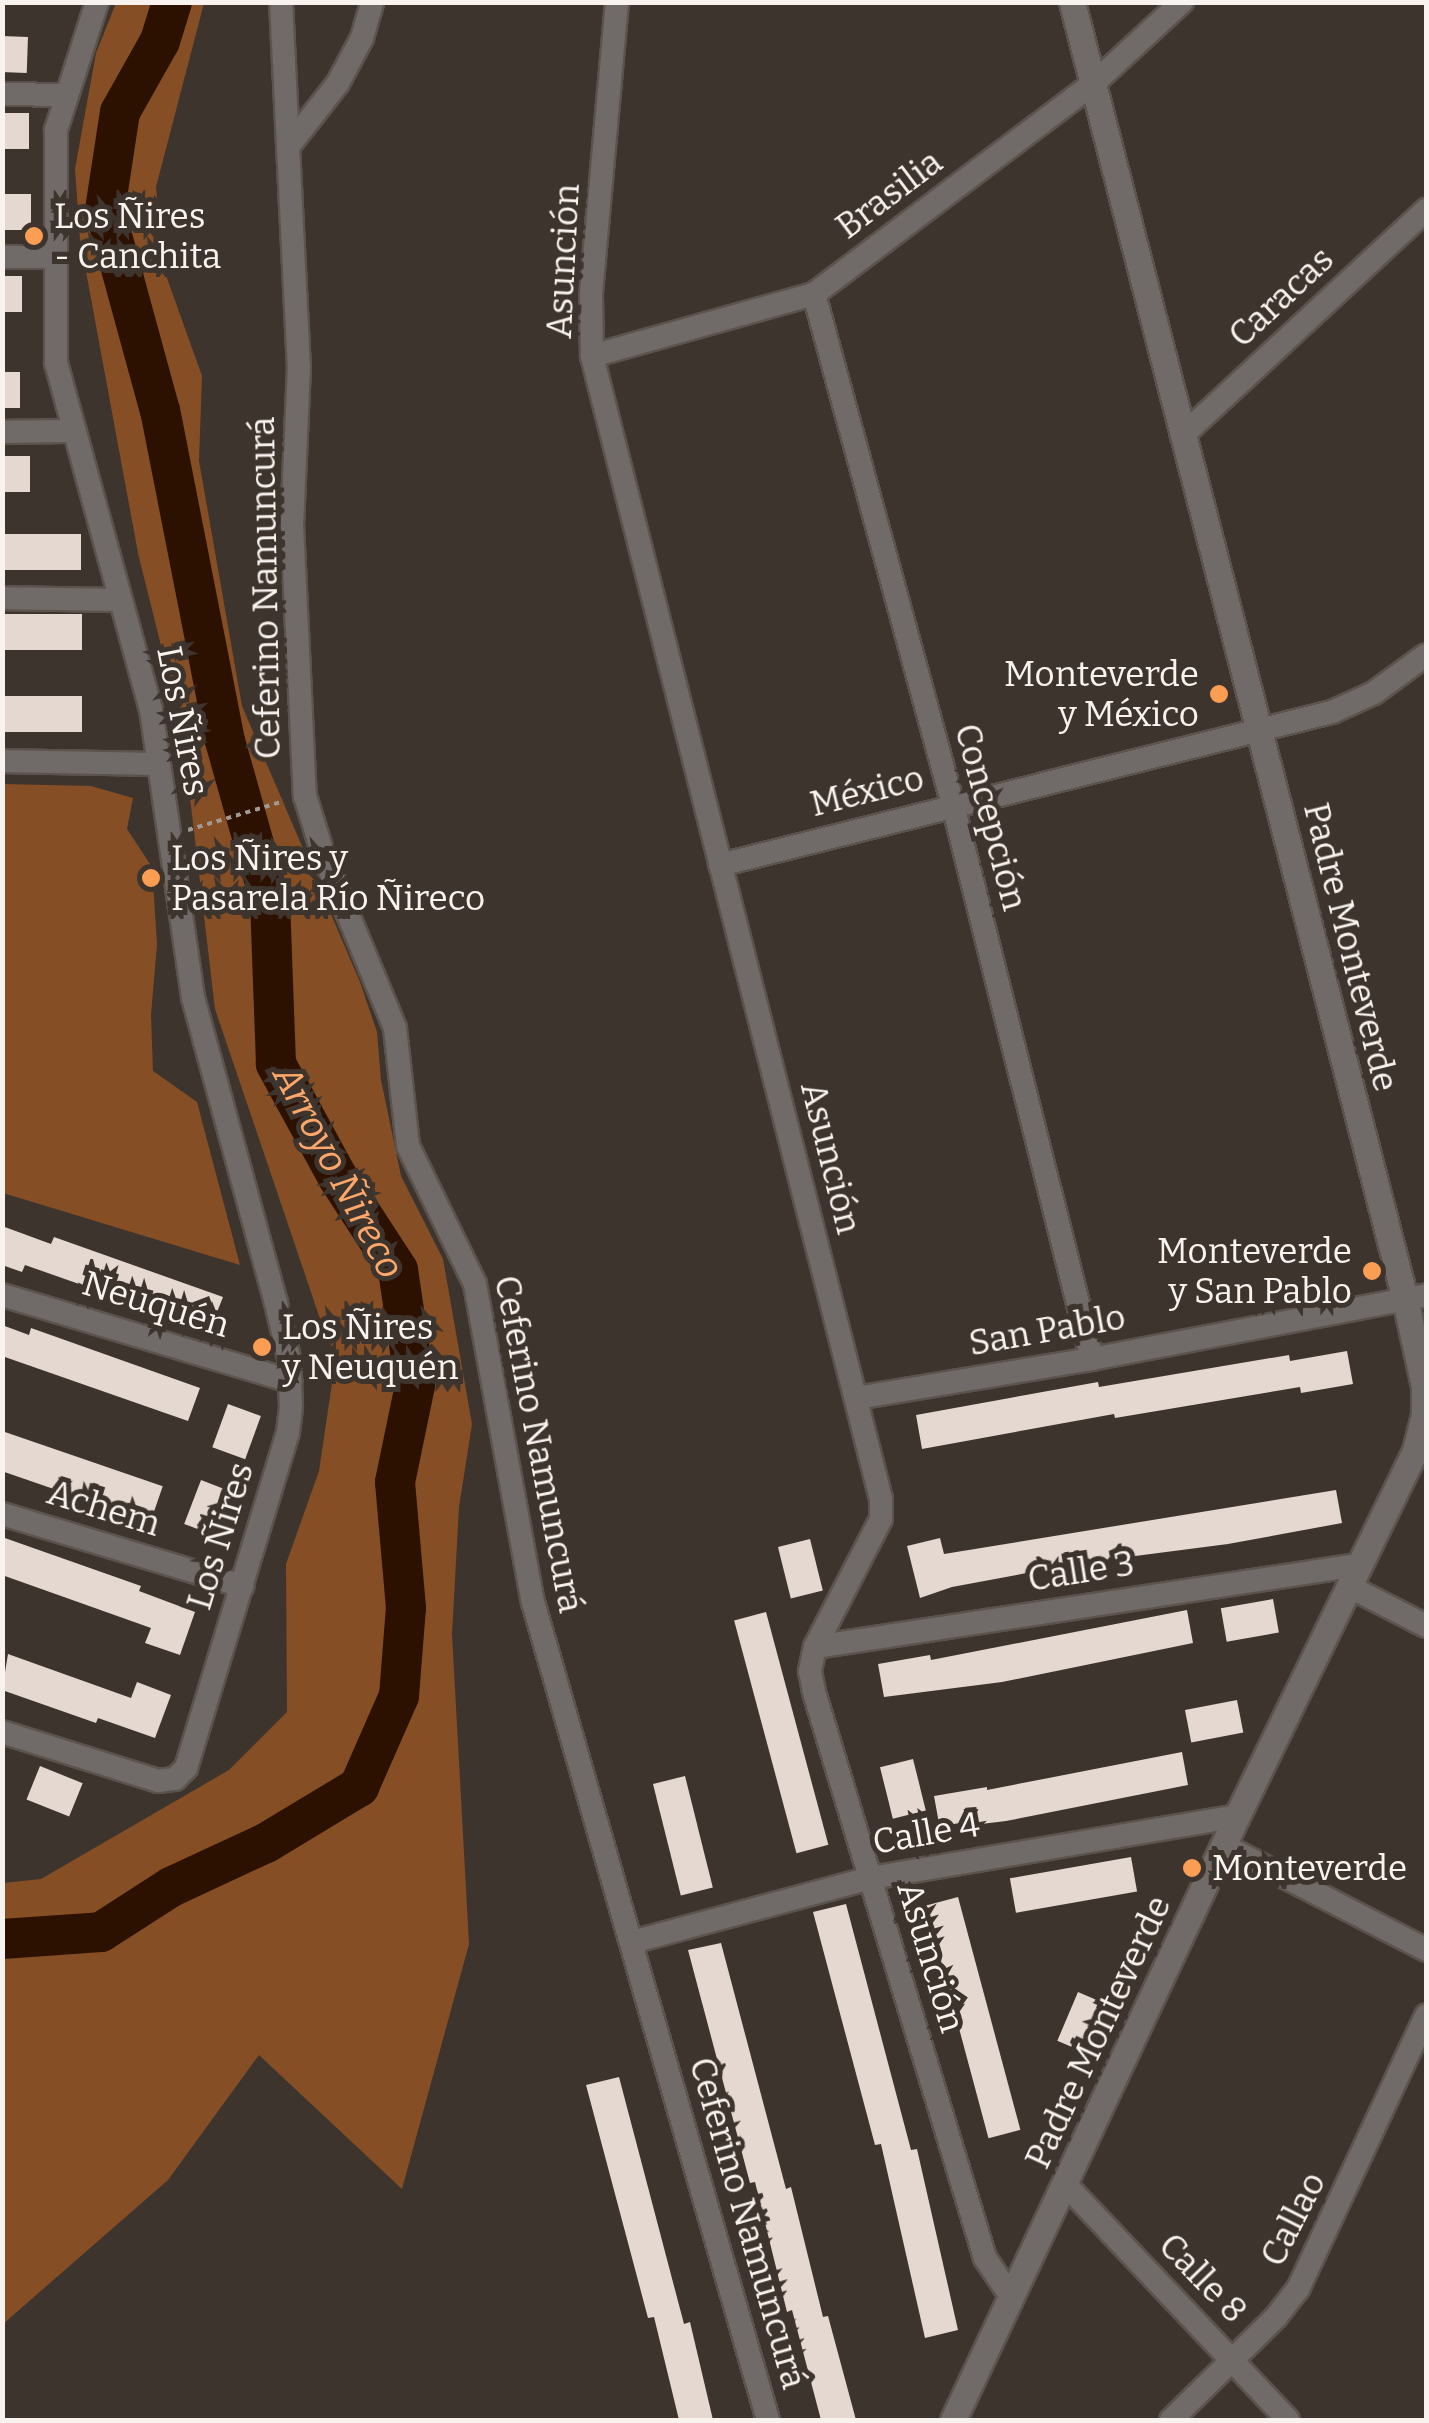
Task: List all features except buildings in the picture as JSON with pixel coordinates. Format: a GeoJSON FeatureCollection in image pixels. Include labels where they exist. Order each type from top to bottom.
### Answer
{"type":"FeatureCollection","features":[{"type":"Feature","properties":{"kind":"street","name":"Los Ñires"},"geometry":{"type":"LineString","coordinates":[[2,1732],[158,1781],[176,1779],[186,1768],[288,1432],[290,1381],[276,1304],[193,997],[152,710],[56,363],[56,130],[64,95],[97,2]]}},
{"type":"Feature","properties":{"kind":"street","name":"Ceferino Namuncurá"},"geometry":{"type":"LineString","coordinates":[[281,2],[300,366],[292,524],[298,732],[305,796],[324,854],[396,1028],[408,1146],[475,1284],[533,1602],[768,2420]]}},
{"type":"Feature","properties":{"kind":"street"},"geometry":{"type":"LineString","coordinates":[[288,147],[338,83],[362,38],[372,2]]}},
{"type":"Feature","properties":{"kind":"street","name":"Asunción"},"geometry":{"type":"LineString","coordinates":[[617,2],[591,294],[592,356],[881,1499],[880,1519],[815,1647],[810,1670],[985,2258],[1012,2298]]}},
{"type":"Feature","properties":{"kind":"street","name":"Padre Monteverde"},"geometry":{"type":"LineString","coordinates":[[953,2420],[1237,1816],[1415,1451],[1424,1414],[1416,1297],[1259,731],[1072,2]]}},
{"type":"Feature","properties":{"kind":"street","name":"Brasilia"},"geometry":{"type":"LineString","coordinates":[[592,356],[814,294],[1092,84],[1182,2]]}},
{"type":"Feature","properties":{"kind":"street"},"geometry":{"type":"LineString","coordinates":[[2,94],[64,95]]}},
{"type":"Feature","properties":{"kind":"street","name":"Caracas"},"geometry":{"type":"LineString","coordinates":[[1182,436],[1426,210]]}},
{"type":"Feature","properties":{"kind":"street"},"geometry":{"type":"LineString","coordinates":[[2,257],[53,256]]}},
{"type":"Feature","properties":{"kind":"street","name":"Concepción"},"geometry":{"type":"LineString","coordinates":[[814,294],[953,805],[1092,1359]]}},
{"type":"Feature","properties":{"kind":"street"},"geometry":{"type":"LineString","coordinates":[[2,432],[73,431]]}},
{"type":"Feature","properties":{"kind":"street"},"geometry":{"type":"LineString","coordinates":[[2,598],[120,600]]}},
{"type":"Feature","properties":{"kind":"street","name":"México"},"geometry":{"type":"LineString","coordinates":[[720,865],[1332,712],[1374,693],[1426,656]]}},
{"type":"Feature","properties":{"kind":"street"},"geometry":{"type":"LineString","coordinates":[[2,761],[160,764]]}},
{"type":"Feature","properties":{"kind":"street","name":"Neuquén"},"geometry":{"type":"LineString","coordinates":[[2,1296],[290,1381]]}},
{"type":"Feature","properties":{"kind":"street","name":"San Pablo"},"geometry":{"type":"LineString","coordinates":[[856,1398],[1092,1359],[1416,1297]]}},
{"type":"Feature","properties":{"kind":"street","name":"Achem"},"geometry":{"type":"LineString","coordinates":[[2,1514],[242,1586]]}},
{"type":"Feature","properties":{"kind":"street"},"geometry":{"type":"LineString","coordinates":[[1353,1576],[1426,1626]]}},
{"type":"Feature","properties":{"kind":"street","name":"Calle 3"},"geometry":{"type":"LineString","coordinates":[[815,1647],[1353,1576]]}},
{"type":"Feature","properties":{"kind":"street","name":"Calle 4"},"geometry":{"type":"LineString","coordinates":[[632,1942],[871,1878],[1237,1816]]}},
{"type":"Feature","properties":{"kind":"street"},"geometry":{"type":"LineString","coordinates":[[1223,1846],[1426,1950]]}},
{"type":"Feature","properties":{"kind":"street","name":"Callao"},"geometry":{"type":"LineString","coordinates":[[1171,2420],[1276,2317],[1306,2275],[1426,2016]]}},
{"type":"Feature","properties":{"kind":"street","name":"Calle 8"},"geometry":{"type":"LineString","coordinates":[[1066,2185],[1288,2420]]}},
{"type":"Feature","properties":{"kind":"path"},"geometry":{"type":"LineString","coordinates":[[170,836],[267,806]]}},
{"type":"Feature","properties":{"kind":"shaded area"},"geometry":{"type":"Polygon","coordinates":[[[116,3],[204,3],[156,187],[163,267],[202,376],[199,461],[242,706],[360,982],[377,1032],[381,1080],[401,1176],[443,1259],[472,1424],[459,1507],[452,1634],[469,1944],[402,2189],[259,2055],[168,2180],[3,2324],[3,1883],[41,1879],[229,1770],[287,1712],[286,1564],[319,1471],[335,1363],[215,1009],[182,730],[138,553],[80,239],[75,169],[96,53],[116,3]]]}},
{"type":"Feature","properties":{"kind":"shaded area"},"geometry":{"type":"Polygon","coordinates":[[[3,784],[91,786],[133,798],[127,829],[152,867],[157,944],[151,1015],[153,1071],[197,1102],[240,1265],[3,1193],[3,784]]]}},
{"type":"Feature","properties":{"kind":"waterway","name":"Arroyo Ñireco"},"geometry":{"type":"LineString","coordinates":[[2,1939],[101,1932],[171,1887],[266,1843],[359,1787],[399,1696],[406,1608],[395,1482],[415,1385],[398,1270],[337,1176],[276,1064],[270,901],[225,741],[160,411],[105,210],[120,112],[160,41],[172,2]]}},
{"type":"Feature","properties":{"kind":"place","name":"Los Ñires - Canchita"},"geometry":{"type":"Point","coordinates":[34,236]}},
{"type":"Feature","properties":{"kind":"place","name":"Monteverde y México"},"geometry":{"type":"Point","coordinates":[1219,694]}},
{"type":"Feature","properties":{"kind":"place","name":"Los Ñires y Pasarela Río Ñireco"},"geometry":{"type":"Point","coordinates":[151,878]}},
{"type":"Feature","properties":{"kind":"place","name":"Monteverde y San Pablo"},"geometry":{"type":"Point","coordinates":[1372,1271]}},
{"type":"Feature","properties":{"kind":"place","name":"Los Ñires y Neuquén"},"geometry":{"type":"Point","coordinates":[262,1347]}},
{"type":"Feature","properties":{"kind":"place","name":"Monteverde"},"geometry":{"type":"Point","coordinates":[1192,1868]}}]}
